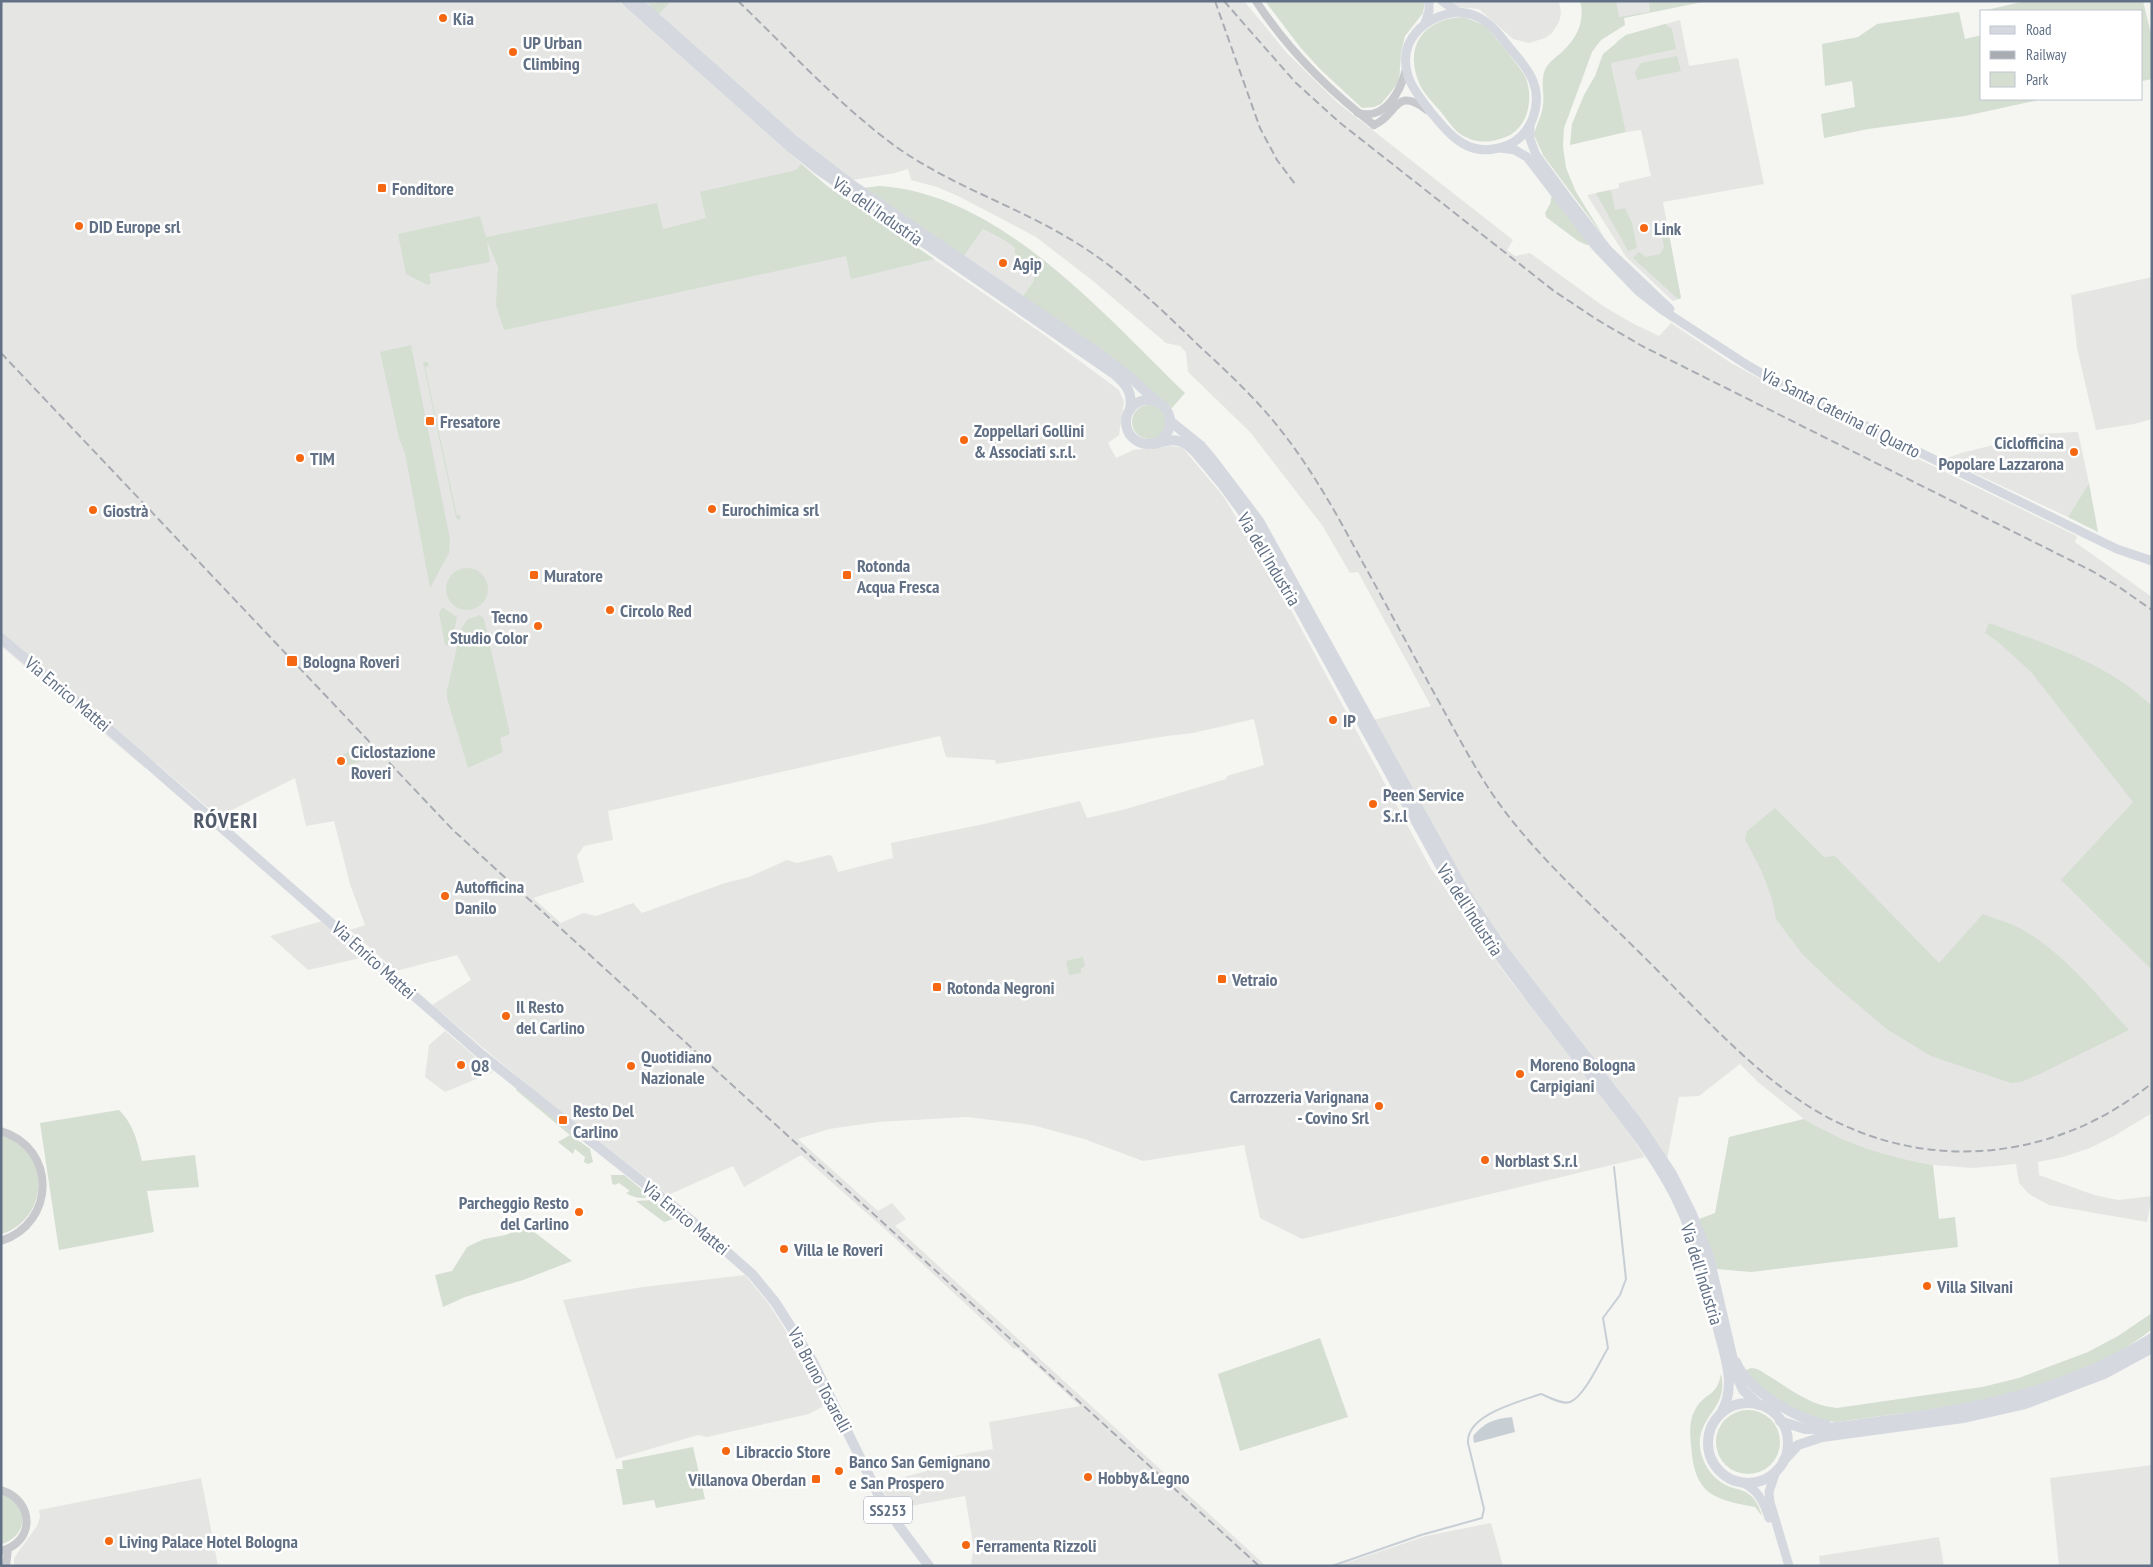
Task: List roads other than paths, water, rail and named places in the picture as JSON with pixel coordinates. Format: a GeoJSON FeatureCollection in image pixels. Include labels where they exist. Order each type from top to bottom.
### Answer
{"type":"FeatureCollection","features":[{"type":"Feature","properties":{"kind":"main road","name":"Via dell'Industria"},"geometry":{"type":"LineString","coordinates":[[626,1],[782,140],[820,171],[1114,374],[1129,390],[1130,410]]}},
{"type":"Feature","properties":{"kind":"main road","name":"Via dell'Industria"},"geometry":{"type":"LineString","coordinates":[[637,1],[795,141],[826,166],[1100,354],[1157,402]]}},
{"type":"Feature","properties":{"kind":"main road"},"geometry":{"type":"LineString","coordinates":[[1424,23],[1444,14],[1458,12],[1474,15],[1488,22],[1531,77],[1537,101],[1536,112],[1530,124],[1516,140],[1500,148],[1480,150],[1466,146],[1450,135],[1414,89],[1406,67],[1407,53],[1411,40],[1424,23],[1429,11],[1429,1]]}},
{"type":"Feature","properties":{"kind":"main road"},"geometry":{"type":"LineString","coordinates":[[1442,1],[1458,12]]}},
{"type":"Feature","properties":{"kind":"main road","name":"Via Santa Caterina di Quarto"},"geometry":{"type":"LineString","coordinates":[[1530,124],[1530,139],[1536,155],[1591,229],[1624,266],[1698,334]]}},
{"type":"Feature","properties":{"kind":"main road","name":"Via Santa Caterina di Quarto"},"geometry":{"type":"LineString","coordinates":[[1500,148],[1515,150],[1527,157],[1583,232],[1616,270],[1648,300],[1698,334],[1747,365],[1811,400],[2117,549],[2152,561]]}},
{"type":"Feature","properties":{"kind":"main road"},"geometry":{"type":"LineString","coordinates":[[1145,400],[1157,402],[1166,410],[1170,427],[1164,438],[1154,444],[1143,444],[1129,434],[1126,422],[1130,410],[1134,405],[1145,400]]}},
{"type":"Feature","properties":{"kind":"main road","name":"Via dell'Industria"},"geometry":{"type":"LineString","coordinates":[[1170,421],[1201,446],[1258,521],[1466,894],[1505,952],[1638,1123],[1665,1162],[1692,1214],[1706,1249],[1739,1385],[1759,1405]]}},
{"type":"Feature","properties":{"kind":"main road","name":"Via dell'Industria"},"geometry":{"type":"LineString","coordinates":[[1154,444],[1172,440],[1188,446],[1214,474],[1248,521],[1276,566],[1437,860],[1469,914],[1513,976],[1632,1129],[1665,1178],[1694,1238],[1712,1300],[1730,1382],[1728,1398],[1721,1413]]}},
{"type":"Feature","properties":{"kind":"main road","name":"Via Enrico Mattei"},"geometry":{"type":"LineString","coordinates":[[1,638],[111,731],[482,1055],[693,1222],[752,1274]]}},
{"type":"Feature","properties":{"kind":"main road","name":"Via Bruno Tosarelli"},"geometry":{"type":"LineString","coordinates":[[752,1274],[775,1302],[804,1346],[820,1374],[878,1494],[929,1566]]}},
{"type":"Feature","properties":{"kind":"main road"},"geometry":{"type":"LineString","coordinates":[[1780,1421],[1805,1429],[1833,1427],[1952,1411],[2018,1397],[2050,1387],[2095,1368],[2152,1338]]}},
{"type":"Feature","properties":{"kind":"main road"},"geometry":{"type":"LineString","coordinates":[[1789,1566],[1770,1502],[1769,1492],[1776,1472],[1791,1450],[1798,1445],[1822,1437],[1964,1418],[2025,1404],[2104,1374],[2152,1348]]}},
{"type":"Feature","properties":{"kind":"main road"},"geometry":{"type":"LineString","coordinates":[[1732,1352],[1742,1374],[1754,1387],[1800,1416],[1833,1427]]}},
{"type":"Feature","properties":{"kind":"main road"},"geometry":{"type":"LineString","coordinates":[[1784,1460],[1787,1444],[1784,1428],[1774,1414],[1759,1405],[1739,1404],[1721,1413],[1710,1430],[1708,1449],[1716,1467],[1723,1474],[1753,1488],[1760,1496],[1768,1513],[1784,1566]]}},
{"type":"Feature","properties":{"kind":"main road"},"geometry":{"type":"LineString","coordinates":[[1741,1482],[1760,1481],[1776,1472]]}},
{"type":"Feature","properties":{"kind":"street"},"geometry":{"type":"LineString","coordinates":[[1256,1],[1294,52],[1323,82],[1374,125]]}},
{"type":"Feature","properties":{"kind":"street"},"geometry":{"type":"LineString","coordinates":[[1374,125],[1379,112],[1396,95],[1404,80],[1406,67]]}},
{"type":"Feature","properties":{"kind":"street"},"geometry":{"type":"LineString","coordinates":[[1374,125],[1383,120],[1393,106],[1405,101],[1413,101],[1420,104],[1435,117]]}},
{"type":"Feature","properties":{"kind":"street"},"geometry":{"type":"LineString","coordinates":[[1358,112],[1366,114],[1379,112]]}},
{"type":"Feature","properties":{"kind":"street"},"geometry":{"type":"LineString","coordinates":[[1,1131],[21,1140],[31,1150],[38,1162],[42,1175],[43,1189],[38,1209],[27,1226],[16,1234],[1,1240]]}},
{"type":"Feature","properties":{"kind":"street"},"geometry":{"type":"LineString","coordinates":[[1,1490],[10,1492],[18,1499],[26,1514],[26,1530],[22,1538],[5,1550],[5,1566]]}},
{"type":"Feature","properties":{"kind":"street"},"geometry":{"type":"LineString","coordinates":[[1,1559],[5,1566]]}},
{"type":"Feature","properties":{"kind":"waterway"},"geometry":{"type":"LineString","coordinates":[[1332,1566],[1421,1535],[1482,1518],[1484,1509],[1468,1443],[1470,1433],[1475,1425],[1495,1411],[1541,1394],[1559,1402],[1570,1402],[1586,1386],[1608,1348],[1603,1318],[1620,1295],[1626,1279],[1614,1167]]}},
{"type":"Feature","properties":{"kind":"railway"},"geometry":{"type":"LineString","coordinates":[[738,1],[834,95],[874,130],[916,160],[1053,229],[1107,264],[1152,301],[1250,395],[1283,433],[1326,496],[1468,755],[1507,815],[1563,878],[1733,1046],[1772,1080],[1792,1095],[1835,1121],[1880,1139],[1927,1149],[1974,1151],[2021,1146],[2067,1132],[2111,1111],[2152,1083]]}},
{"type":"Feature","properties":{"kind":"railway"},"geometry":{"type":"LineString","coordinates":[[1215,1],[1260,128],[1277,160],[1295,184]]}},
{"type":"Feature","properties":{"kind":"railway"},"geometry":{"type":"LineString","coordinates":[[1224,1],[1295,82],[1339,122],[1554,291],[1596,319],[1642,346],[2092,571],[2152,610]]}},
{"type":"Feature","properties":{"kind":"railway"},"geometry":{"type":"LineString","coordinates":[[1,353],[453,830],[1259,1566]]}},
{"type":"Feature","properties":{"kind":"place","name":"Kia"},"geometry":{"type":"Point","coordinates":[443,18]}},
{"type":"Feature","properties":{"kind":"place","name":"UP Urban Climbing"},"geometry":{"type":"Point","coordinates":[513,52]}},
{"type":"Feature","properties":{"kind":"place","name":"Fonditore"},"geometry":{"type":"Point","coordinates":[382,188]}},
{"type":"Feature","properties":{"kind":"place","name":"DID Europe srl"},"geometry":{"type":"Point","coordinates":[79,226]}},
{"type":"Feature","properties":{"kind":"place","name":"Link"},"geometry":{"type":"Point","coordinates":[1644,228]}},
{"type":"Feature","properties":{"kind":"place","name":"Agip"},"geometry":{"type":"Point","coordinates":[1003,263]}},
{"type":"Feature","properties":{"kind":"place","name":"Fresatore"},"geometry":{"type":"Point","coordinates":[430,421]}},
{"type":"Feature","properties":{"kind":"place","name":"Zoppellari Gollini & Associati s.r.l."},"geometry":{"type":"Point","coordinates":[964,440]}},
{"type":"Feature","properties":{"kind":"place","name":"Ciclofficina Popolare Lazzarona"},"geometry":{"type":"Point","coordinates":[2074,452]}},
{"type":"Feature","properties":{"kind":"place","name":"TIM"},"geometry":{"type":"Point","coordinates":[300,458]}},
{"type":"Feature","properties":{"kind":"place","name":"Eurochimica srl"},"geometry":{"type":"Point","coordinates":[712,509]}},
{"type":"Feature","properties":{"kind":"place","name":"Giostrà"},"geometry":{"type":"Point","coordinates":[93,510]}},
{"type":"Feature","properties":{"kind":"place","name":"Muratore"},"geometry":{"type":"Point","coordinates":[534,575]}},
{"type":"Feature","properties":{"kind":"place","name":"Rotonda Acqua Fresca"},"geometry":{"type":"Point","coordinates":[847,575]}},
{"type":"Feature","properties":{"kind":"place","name":"Circolo Red"},"geometry":{"type":"Point","coordinates":[610,610]}},
{"type":"Feature","properties":{"kind":"place","name":"Tecno Studio Color"},"geometry":{"type":"Point","coordinates":[538,626]}},
{"type":"Feature","properties":{"kind":"place","name":"Bologna Roveri"},"geometry":{"type":"Point","coordinates":[292,661]}},
{"type":"Feature","properties":{"kind":"place","name":"IP"},"geometry":{"type":"Point","coordinates":[1333,720]}},
{"type":"Feature","properties":{"kind":"place","name":"Ciclostazione Roveri"},"geometry":{"type":"Point","coordinates":[341,761]}},
{"type":"Feature","properties":{"kind":"place","name":"Peen Service S.r.l"},"geometry":{"type":"Point","coordinates":[1373,804]}},
{"type":"Feature","properties":{"kind":"place","name":"Autofficina Danilo"},"geometry":{"type":"Point","coordinates":[445,896]}},
{"type":"Feature","properties":{"kind":"place","name":"Vetraio"},"geometry":{"type":"Point","coordinates":[1222,979]}},
{"type":"Feature","properties":{"kind":"place","name":"Rotonda Negroni"},"geometry":{"type":"Point","coordinates":[937,987]}},
{"type":"Feature","properties":{"kind":"place","name":"Il Resto del Carlino"},"geometry":{"type":"Point","coordinates":[506,1016]}},
{"type":"Feature","properties":{"kind":"place","name":"Q8"},"geometry":{"type":"Point","coordinates":[461,1065]}},
{"type":"Feature","properties":{"kind":"place","name":"Quotidiano Nazionale"},"geometry":{"type":"Point","coordinates":[631,1066]}},
{"type":"Feature","properties":{"kind":"place","name":"Moreno Bologna Carpigiani"},"geometry":{"type":"Point","coordinates":[1520,1074]}},
{"type":"Feature","properties":{"kind":"place","name":"Carrozzeria Varignana - Covino Srl"},"geometry":{"type":"Point","coordinates":[1379,1106]}},
{"type":"Feature","properties":{"kind":"place","name":"Resto Del Carlino"},"geometry":{"type":"Point","coordinates":[563,1120]}},
{"type":"Feature","properties":{"kind":"place","name":"Norblast S.r.l"},"geometry":{"type":"Point","coordinates":[1485,1160]}},
{"type":"Feature","properties":{"kind":"place","name":"Parcheggio Resto del Carlino"},"geometry":{"type":"Point","coordinates":[579,1212]}},
{"type":"Feature","properties":{"kind":"place","name":"Villa le Roveri"},"geometry":{"type":"Point","coordinates":[784,1249]}},
{"type":"Feature","properties":{"kind":"place","name":"Villa Silvani"},"geometry":{"type":"Point","coordinates":[1927,1286]}},
{"type":"Feature","properties":{"kind":"place","name":"Libraccio Store"},"geometry":{"type":"Point","coordinates":[726,1451]}},
{"type":"Feature","properties":{"kind":"place","name":"Banco San Gemignano e San Prospero"},"geometry":{"type":"Point","coordinates":[839,1471]}},
{"type":"Feature","properties":{"kind":"place","name":"Hobby&Legno"},"geometry":{"type":"Point","coordinates":[1088,1477]}},
{"type":"Feature","properties":{"kind":"place","name":"Villanova Oberdan"},"geometry":{"type":"Point","coordinates":[816,1479]}},
{"type":"Feature","properties":{"kind":"place","name":"Living Palace Hotel Bologna"},"geometry":{"type":"Point","coordinates":[109,1541]}},
{"type":"Feature","properties":{"kind":"place","name":"Ferramenta Rizzoli"},"geometry":{"type":"Point","coordinates":[966,1545]}},
{"type":"Feature","properties":{"kind":"district","name":"RÓVERI"},"geometry":{"type":"Point","coordinates":[226,820]}}]}
